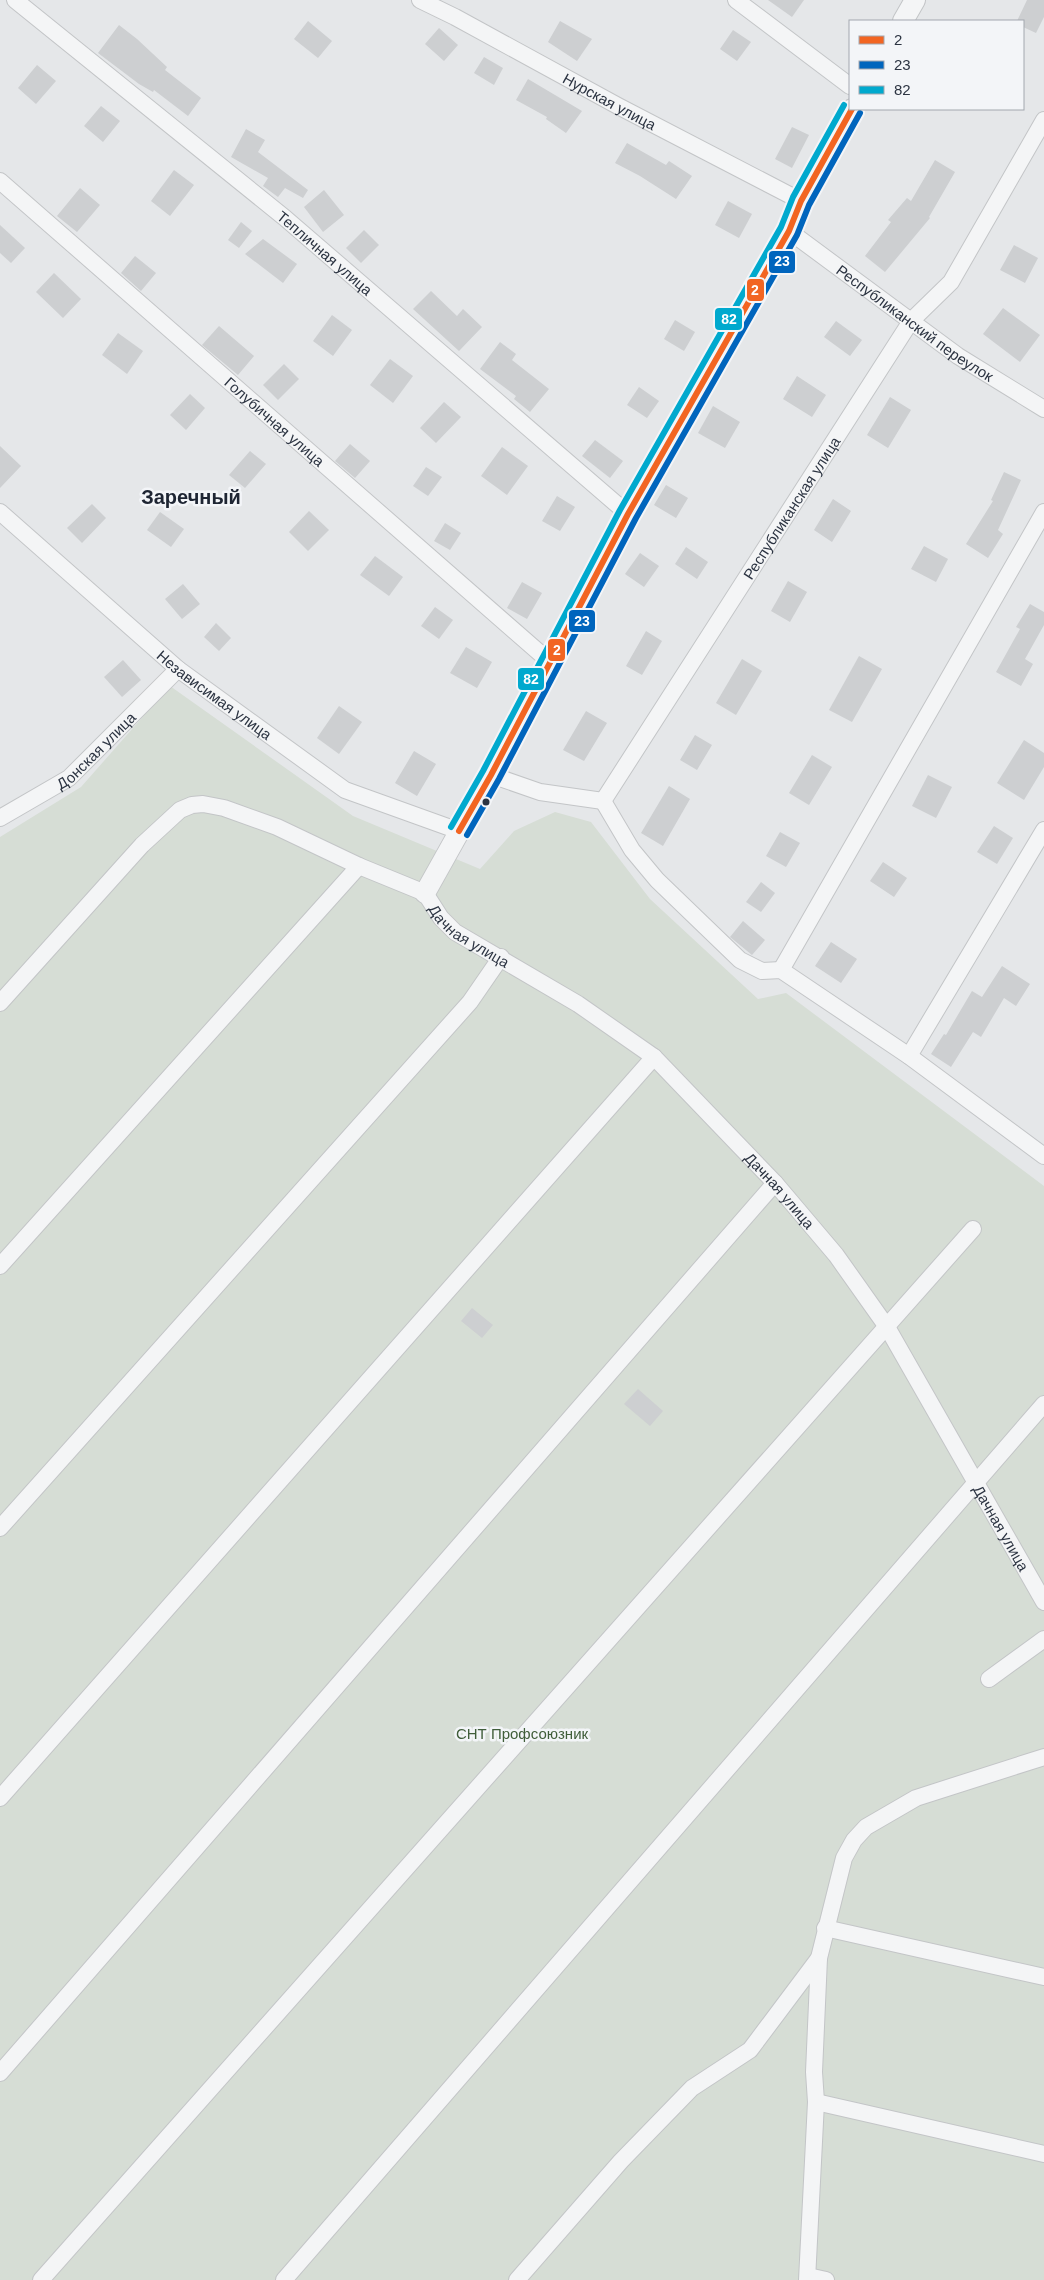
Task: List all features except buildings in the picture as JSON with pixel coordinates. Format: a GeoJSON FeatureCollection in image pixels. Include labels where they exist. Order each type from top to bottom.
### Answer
{"type":"FeatureCollection","features":[{"type":"Feature","properties":{"kind":"street","name":"Тепличная улица"},"geometry":{"type":"LineString","coordinates":[[15,0],[285,218],[628,514]]}},
{"type":"Feature","properties":{"kind":"street","name":"Нурская улица"},"geometry":{"type":"LineString","coordinates":[[420,0],[801,201]]}},
{"type":"Feature","properties":{"kind":"street"},"geometry":{"type":"LineString","coordinates":[[736,0],[849,85]]}},
{"type":"Feature","properties":{"kind":"street"},"geometry":{"type":"LineString","coordinates":[[904,20],[915,0]]}},
{"type":"Feature","properties":{"kind":"street","name":"Дачная улица"},"geometry":{"type":"LineString","coordinates":[[851,110],[801,201],[790,231],[628,514],[491,775],[426,893],[441,918],[455,932],[501,957],[578,1004],[654,1057],[775,1183],[836,1255],[887,1327],[1044,1602]]}},
{"type":"Feature","properties":{"kind":"street","name":"Республиканская улица"},"geometry":{"type":"LineString","coordinates":[[603,801],[911,321],[951,282],[1044,120]]}},
{"type":"Feature","properties":{"kind":"street","name":"Голубичная улица"},"geometry":{"type":"LineString","coordinates":[[0,181],[550,662]]}},
{"type":"Feature","properties":{"kind":"street","name":"Республиканский переулок"},"geometry":{"type":"LineString","coordinates":[[790,231],[958,356],[1044,409]]}},
{"type":"Feature","properties":{"kind":"street","name":"Независимая улица"},"geometry":{"type":"LineString","coordinates":[[0,512],[178,669],[345,790],[459,831]]}},
{"type":"Feature","properties":{"kind":"street"},"geometry":{"type":"LineString","coordinates":[[781,970],[1044,512]]}},
{"type":"Feature","properties":{"kind":"street","name":"Донская улица"},"geometry":{"type":"LineString","coordinates":[[0,818],[69,778],[178,669]]}},
{"type":"Feature","properties":{"kind":"street"},"geometry":{"type":"LineString","coordinates":[[491,775],[540,792],[603,801],[632,850],[657,880],[740,960],[762,971],[781,970],[909,1056],[1044,1156]]}},
{"type":"Feature","properties":{"kind":"street"},"geometry":{"type":"LineString","coordinates":[[0,1003],[142,844],[180,810],[203,804],[224,808],[277,826],[359,866],[426,893]]}},
{"type":"Feature","properties":{"kind":"street"},"geometry":{"type":"LineString","coordinates":[[909,1056],[1044,830]]}},
{"type":"Feature","properties":{"kind":"street"},"geometry":{"type":"LineString","coordinates":[[0,1266],[359,866]]}},
{"type":"Feature","properties":{"kind":"street"},"geometry":{"type":"LineString","coordinates":[[0,1528],[470,1002],[501,957]]}},
{"type":"Feature","properties":{"kind":"street"},"geometry":{"type":"LineString","coordinates":[[0,1798],[654,1057]]}},
{"type":"Feature","properties":{"kind":"street"},"geometry":{"type":"LineString","coordinates":[[0,2072],[775,1183]]}},
{"type":"Feature","properties":{"kind":"street"},"geometry":{"type":"LineString","coordinates":[[41,2280],[973,1229]]}},
{"type":"Feature","properties":{"kind":"street"},"geometry":{"type":"LineString","coordinates":[[284,2280],[1044,1404]]}},
{"type":"Feature","properties":{"kind":"street"},"geometry":{"type":"LineString","coordinates":[[988,1679],[1044,1639]]}},
{"type":"Feature","properties":{"kind":"street"},"geometry":{"type":"LineString","coordinates":[[826,2280],[807,2278],[816,2102],[814,2072],[819,1958],[844,1858],[854,1840],[866,1827],[916,1798],[1044,1757]]}},
{"type":"Feature","properties":{"kind":"street"},"geometry":{"type":"LineString","coordinates":[[825,1928],[1044,1977]]}},
{"type":"Feature","properties":{"kind":"street"},"geometry":{"type":"LineString","coordinates":[[517,2280],[620,2161],[692,2088],[750,2050],[819,1958]]}},
{"type":"Feature","properties":{"kind":"street"},"geometry":{"type":"LineString","coordinates":[[816,2102],[1044,2154]]}},
{"type":"Feature","properties":{"kind":"green space","name":"СНТ Профсоюзник"},"geometry":{"type":"Polygon","coordinates":[[[170,686],[353,816],[480,869],[514,831],[555,812],[591,822],[650,899],[758,999],[786,993],[1044,1186],[1044,2280],[0,2280],[0,837],[81,787],[170,686]]]}},
{"type":"Feature","properties":{"kind":"transit line","name":"82"},"geometry":{"type":"LineString","coordinates":[[451,827],[483,771],[620,510],[781,227],[793,197],[844,105]]}},
{"type":"Feature","properties":{"kind":"transit line","name":"2"},"geometry":{"type":"LineString","coordinates":[[459,831],[491,775],[628,514],[789,231],[801,201],[851,110]]}},
{"type":"Feature","properties":{"kind":"transit line","name":"23"},"geometry":{"type":"LineString","coordinates":[[467,835],[499,779],[636,518],[797,235],[809,205],[860,113]]}},
{"type":"Feature","properties":{"kind":"district","name":"Заречный"},"geometry":{"type":"Point","coordinates":[191,497]}}]}
